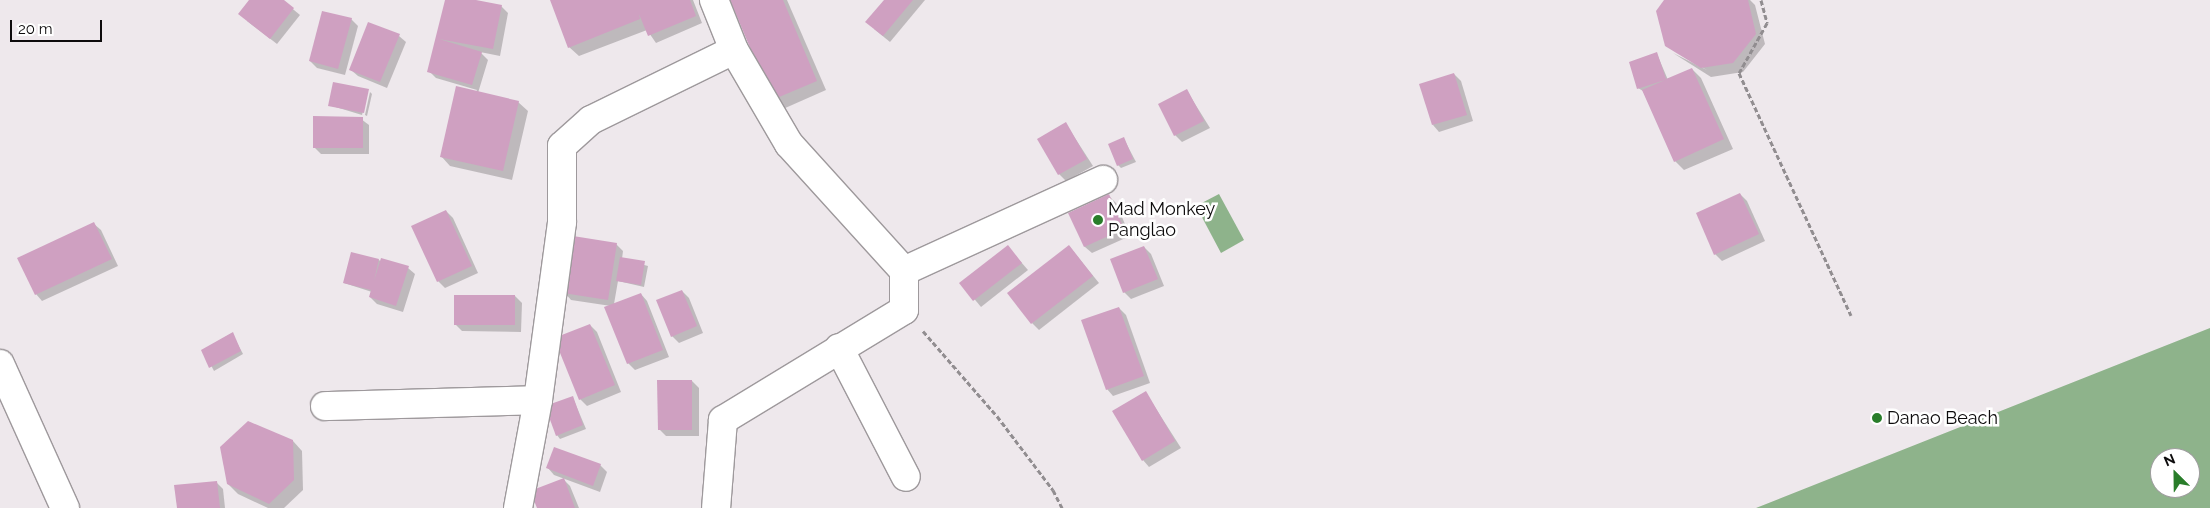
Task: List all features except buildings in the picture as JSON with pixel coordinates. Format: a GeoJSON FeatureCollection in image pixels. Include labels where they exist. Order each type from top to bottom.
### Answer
{"type":"FeatureCollection","features":[{"type":"Feature","properties":{"kind":"street"},"geometry":{"type":"LineString","coordinates":[[714,0],[734,50],[789,144],[904,271],[904,310],[723,420],[716,508]]}},
{"type":"Feature","properties":{"kind":"street"},"geometry":{"type":"LineString","coordinates":[[518,508],[538,400],[562,222],[562,146],[591,120],[734,50]]}},
{"type":"Feature","properties":{"kind":"street"},"geometry":{"type":"LineString","coordinates":[[904,271],[1102,180]]}},
{"type":"Feature","properties":{"kind":"street"},"geometry":{"type":"LineString","coordinates":[[839,348],[906,477]]}},
{"type":"Feature","properties":{"kind":"street"},"geometry":{"type":"LineString","coordinates":[[0,364],[65,508]]}},
{"type":"Feature","properties":{"kind":"street"},"geometry":{"type":"LineString","coordinates":[[325,406],[538,400]]}},
{"type":"Feature","properties":{"kind":"path"},"geometry":{"type":"LineString","coordinates":[[1761,0],[1767,23],[1739,73],[1851,315]]}},
{"type":"Feature","properties":{"kind":"path"},"geometry":{"type":"LineString","coordinates":[[904,310],[997,416],[1053,490],[1062,508]]}},
{"type":"Feature","properties":{"kind":"shaded area"},"geometry":{"type":"Polygon","coordinates":[[[1219,194],[1244,240],[1221,253],[1196,206],[1219,194]]]}},
{"type":"Feature","properties":{"kind":"shaded area"},"geometry":{"type":"Polygon","coordinates":[[[2210,328],[2210,508],[1756,508],[2210,328]]]}},
{"type":"Feature","properties":{"kind":"place","name":"Mad Monkey Panglao"},"geometry":{"type":"Point","coordinates":[1098,220]}},
{"type":"Feature","properties":{"kind":"place","name":"Danao Beach"},"geometry":{"type":"Point","coordinates":[1877,418]}}]}
